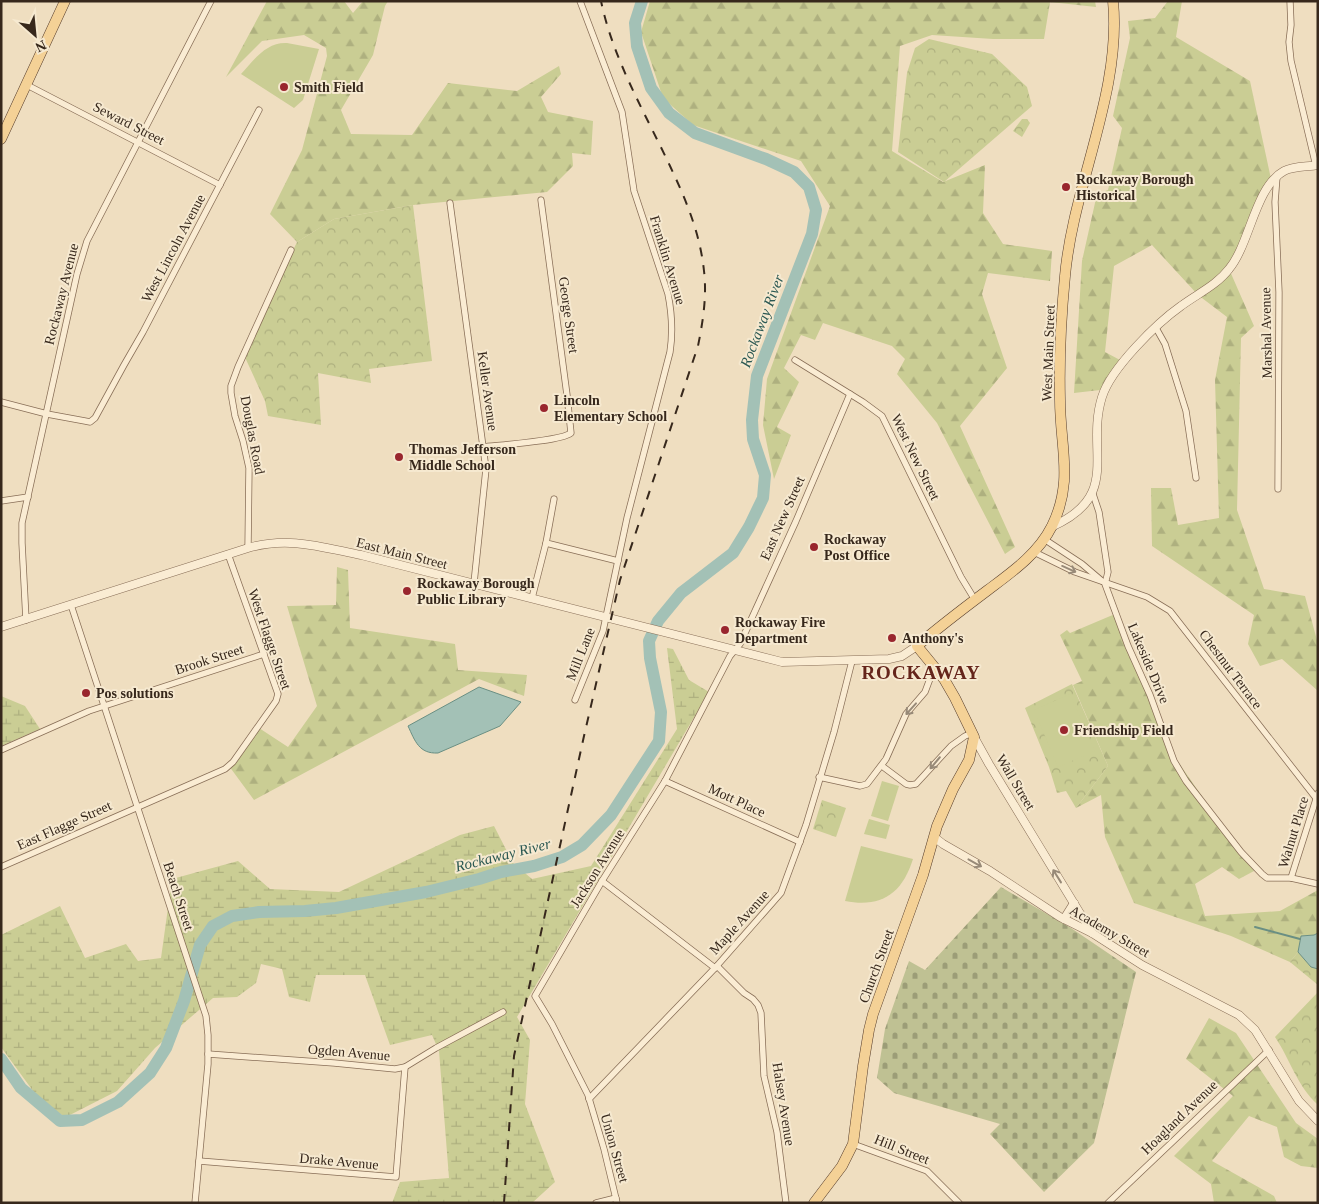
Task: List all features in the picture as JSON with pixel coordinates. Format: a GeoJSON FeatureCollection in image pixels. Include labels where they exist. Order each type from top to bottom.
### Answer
{"type":"FeatureCollection","features":[{"type":"Feature","properties":{"kind":"main road"},"geometry":{"type":"LineString","coordinates":[[1,139],[65,1]]}},
{"type":"Feature","properties":{"kind":"main road","name":"West Main Street"},"geometry":{"type":"LineString","coordinates":[[917,646],[1011,573],[1034,552],[1044,540],[1051,527],[1062,498],[1065,472],[1060,401],[1065,275],[1072,229],[1098,126],[1111,59],[1114,38],[1113,1]]}},
{"type":"Feature","properties":{"kind":"main road","name":"Wall Street"},"geometry":{"type":"LineString","coordinates":[[917,646],[944,679],[973,735]]}},
{"type":"Feature","properties":{"kind":"main road","name":"Church Street"},"geometry":{"type":"LineString","coordinates":[[814,1203],[842,1166],[853,1144],[869,1030],[923,875],[934,837],[949,797],[969,760],[973,735]]}},
{"type":"Feature","properties":{"kind":"street","name":"Rockaway Avenue"},"geometry":{"type":"LineString","coordinates":[[26,620],[22,523],[77,274],[87,241],[211,1]]}},
{"type":"Feature","properties":{"kind":"street","name":"Franklin Avenue"},"geometry":{"type":"LineString","coordinates":[[580,1],[620,106],[624,121],[633,185],[668,294],[672,322],[670,352],[627,518],[606,617]]}},
{"type":"Feature","properties":{"kind":"street"},"geometry":{"type":"LineString","coordinates":[[1051,527],[1064,521],[1077,511],[1093,494],[1097,468],[1099,410],[1105,388],[1112,375],[1167,317],[1216,281],[1230,268],[1271,182],[1285,170],[1317,165],[1291,61],[1289,42],[1291,25],[1290,1]]}},
{"type":"Feature","properties":{"kind":"street","name":"Seward Street"},"geometry":{"type":"LineString","coordinates":[[27,85],[220,185]]}},
{"type":"Feature","properties":{"kind":"street","name":"West Lincoln Avenue"},"geometry":{"type":"LineString","coordinates":[[47,414],[90,422],[95,418],[143,332],[259,110]]}},
{"type":"Feature","properties":{"kind":"street","name":"Marshal Avenue"},"geometry":{"type":"LineString","coordinates":[[1277,176],[1275,202],[1278,292],[1278,489]]}},
{"type":"Feature","properties":{"kind":"street","name":"George Street"},"geometry":{"type":"LineString","coordinates":[[483,447],[567,436],[571,433],[542,200]]}},
{"type":"Feature","properties":{"kind":"street","name":"Keller Avenue"},"geometry":{"type":"LineString","coordinates":[[450,203],[486,469],[474,583]]}},
{"type":"Feature","properties":{"kind":"street","name":"Douglas Road"},"geometry":{"type":"LineString","coordinates":[[248,548],[249,468],[232,405],[232,386],[238,367],[291,250]]}},
{"type":"Feature","properties":{"kind":"street"},"geometry":{"type":"LineString","coordinates":[[1156,328],[1165,344],[1186,411],[1196,478]]}},
{"type":"Feature","properties":{"kind":"street","name":"West New Street"},"geometry":{"type":"LineString","coordinates":[[796,360],[882,416],[961,577],[975,600]]}},
{"type":"Feature","properties":{"kind":"street","name":"East New Street"},"geometry":{"type":"LineString","coordinates":[[735,650],[740,644],[796,521],[850,394]]}},
{"type":"Feature","properties":{"kind":"street"},"geometry":{"type":"LineString","coordinates":[[1,402],[47,414]]}},
{"type":"Feature","properties":{"kind":"street","name":"Lakeside Drive"},"geometry":{"type":"LineString","coordinates":[[1093,494],[1099,512],[1108,572],[1105,584],[1128,646],[1148,688],[1174,761],[1186,780],[1255,868],[1267,878],[1291,878],[1318,884]]}},
{"type":"Feature","properties":{"kind":"street"},"geometry":{"type":"LineString","coordinates":[[1,501],[28,496]]}},
{"type":"Feature","properties":{"kind":"street"},"geometry":{"type":"LineString","coordinates":[[532,598],[546,543],[554,499]]}},
{"type":"Feature","properties":{"kind":"street","name":"Chestnut Terrace"},"geometry":{"type":"LineString","coordinates":[[1044,540],[1082,564],[1105,584]]}},
{"type":"Feature","properties":{"kind":"street","name":"East Main Street"},"geometry":{"type":"LineString","coordinates":[[1,628],[248,548],[272,542],[293,542],[361,555],[782,662],[896,658],[917,646]]}},
{"type":"Feature","properties":{"kind":"street"},"geometry":{"type":"LineString","coordinates":[[546,543],[618,561]]}},
{"type":"Feature","properties":{"kind":"street","name":"Chestnut Terrace"},"geometry":{"type":"LineString","coordinates":[[1034,552],[1105,584],[1117,586],[1147,597],[1170,611],[1316,799]]}},
{"type":"Feature","properties":{"kind":"street","name":"West Flagge Street"},"geometry":{"type":"LineString","coordinates":[[137,807],[225,768],[233,762],[278,697],[278,692],[228,554]]}},
{"type":"Feature","properties":{"kind":"street","name":"Beach Street"},"geometry":{"type":"LineString","coordinates":[[71,605],[206,1016],[208,1054],[195,1203]]}},
{"type":"Feature","properties":{"kind":"street","name":"Mill Lane"},"geometry":{"type":"LineString","coordinates":[[575,700],[603,631],[606,617]]}},
{"type":"Feature","properties":{"kind":"street","name":"Jackson Avenue"},"geometry":{"type":"LineString","coordinates":[[589,1099],[536,996],[602,881],[665,781],[730,656],[735,650]]}},
{"type":"Feature","properties":{"kind":"street","name":"Brook Street"},"geometry":{"type":"LineString","coordinates":[[1,750],[53,726],[104,706],[264,654]]}},
{"type":"Feature","properties":{"kind":"street","name":"Maple Avenue"},"geometry":{"type":"LineString","coordinates":[[589,1099],[716,967],[777,900],[800,842],[834,732],[852,661]]}},
{"type":"Feature","properties":{"kind":"street"},"geometry":{"type":"LineString","coordinates":[[819,777],[864,786],[882,766],[906,714],[928,687],[934,668]]}},
{"type":"Feature","properties":{"kind":"street"},"geometry":{"type":"LineString","coordinates":[[882,766],[906,784],[910,786],[916,784],[950,746],[965,736],[973,735]]}},
{"type":"Feature","properties":{"kind":"street","name":"Wall Street"},"geometry":{"type":"LineString","coordinates":[[973,735],[1092,933]]}},
{"type":"Feature","properties":{"kind":"street"},"geometry":{"type":"LineString","coordinates":[[969,760],[984,756]]}},
{"type":"Feature","properties":{"kind":"street","name":"Mott Place"},"geometry":{"type":"LineString","coordinates":[[665,781],[800,842]]}},
{"type":"Feature","properties":{"kind":"street","name":"Walnut Place"},"geometry":{"type":"LineString","coordinates":[[1291,878],[1316,799]]}},
{"type":"Feature","properties":{"kind":"street","name":"East Flagge Street"},"geometry":{"type":"LineString","coordinates":[[2,864],[137,807]]}},
{"type":"Feature","properties":{"kind":"street","name":"Academy Street"},"geometry":{"type":"LineString","coordinates":[[934,837],[942,844],[990,871],[1064,919],[1092,933],[1142,965],[1239,1014],[1252,1026],[1269,1050],[1299,1101],[1318,1121]]}},
{"type":"Feature","properties":{"kind":"street","name":"Halsey Avenue"},"geometry":{"type":"LineString","coordinates":[[602,881],[716,967],[758,1005],[764,1076],[776,1132],[786,1203]]}},
{"type":"Feature","properties":{"kind":"street"},"geometry":{"type":"LineString","coordinates":[[1064,919],[1074,903]]}},
{"type":"Feature","properties":{"kind":"street","name":"Ogden Avenue"},"geometry":{"type":"LineString","coordinates":[[208,1054],[395,1069],[405,1067],[503,1012]]}},
{"type":"Feature","properties":{"kind":"street","name":"Hoagland Avenue"},"geometry":{"type":"LineString","coordinates":[[1108,1203],[1269,1050]]}},
{"type":"Feature","properties":{"kind":"street","name":"Drake Avenue"},"geometry":{"type":"LineString","coordinates":[[199,1161],[396,1178],[405,1090],[405,1067]]}},
{"type":"Feature","properties":{"kind":"street","name":"Union Street"},"geometry":{"type":"LineString","coordinates":[[589,1099],[617,1200]]}},
{"type":"Feature","properties":{"kind":"street","name":"Hill Street"},"geometry":{"type":"LineString","coordinates":[[853,1144],[927,1171],[960,1203]]}},
{"type":"Feature","properties":{"kind":"street"},"geometry":{"type":"LineString","coordinates":[[596,1203],[617,1200]]}},
{"type":"Feature","properties":{"kind":"green space"},"geometry":{"type":"Polygon","coordinates":[[[267,1],[344,1],[353,13],[363,1],[388,1],[385,6],[373,55],[341,110],[351,134],[412,135],[448,83],[517,91],[559,66],[561,74],[541,97],[548,112],[593,121],[591,155],[572,153],[573,166],[547,192],[413,205],[334,219],[297,242],[270,214],[302,150],[327,56],[326,48],[304,35],[262,41],[226,77],[267,1]]]}},
{"type":"Feature","properties":{"kind":"green space"},"geometry":{"type":"Polygon","coordinates":[[[650,1],[1095,1],[1096,7],[1050,2],[1044,39],[993,39],[932,35],[900,46],[892,151],[943,182],[985,165],[983,213],[1003,244],[1052,251],[1050,281],[988,273],[982,294],[1007,368],[960,426],[1015,547],[1005,554],[937,423],[897,374],[905,359],[892,346],[823,323],[815,340],[801,335],[784,368],[799,382],[777,427],[791,435],[774,479],[763,425],[767,379],[830,206],[801,161],[693,125],[663,98],[641,32],[650,1]]]}},
{"type":"Feature","properties":{"kind":"green space"},"geometry":{"type":"Polygon","coordinates":[[[1168,1],[1182,1],[1176,37],[1250,81],[1271,179],[1229,269],[1254,326],[1241,338],[1237,510],[1264,589],[1305,596],[1318,644],[1318,691],[1282,659],[1260,666],[1248,644],[1254,615],[1152,546],[1151,488],[1171,488],[1178,525],[1219,518],[1215,380],[1227,317],[1198,295],[1152,245],[1114,266],[1105,352],[1120,360],[1100,390],[1074,393],[1082,261],[1097,194],[1108,190],[1122,128],[1113,116],[1130,38],[1128,21],[1155,18],[1168,1]]]}},
{"type":"Feature","properties":{"kind":"green space"},"geometry":{"type":"Polygon","coordinates":[[[929,39],[992,54],[1027,87],[1032,106],[944,182],[898,152],[907,73],[915,48],[929,39]]]}},
{"type":"Feature","properties":{"kind":"green space","name":"Smith Field"},"geometry":{"type":"Polygon","coordinates":[[[287,43],[319,49],[303,100],[294,108],[241,74],[261,53],[273,45],[287,43]]]}},
{"type":"Feature","properties":{"kind":"green space"},"geometry":{"type":"Polygon","coordinates":[[[1022,119],[1027,119],[1030,123],[1022,137],[1013,131],[1022,119]]]}},
{"type":"Feature","properties":{"kind":"green space"},"geometry":{"type":"Polygon","coordinates":[[[413,205],[432,361],[369,369],[371,383],[318,373],[321,425],[268,416],[265,401],[243,353],[297,242],[334,219],[413,205]]]}},
{"type":"Feature","properties":{"kind":"green space"},"geometry":{"type":"Polygon","coordinates":[[[337,567],[348,570],[350,628],[455,644],[458,670],[527,675],[524,696],[479,679],[254,800],[229,766],[259,728],[288,747],[317,706],[287,606],[336,605],[337,567]]]}},
{"type":"Feature","properties":{"kind":"green space"},"geometry":{"type":"Polygon","coordinates":[[[1115,614],[1167,746],[1254,871],[1239,879],[1222,867],[1195,884],[1205,916],[1280,911],[1318,890],[1318,933],[1301,936],[1298,952],[1290,962],[1231,936],[1134,903],[1105,837],[1101,795],[1076,808],[1108,766],[1073,685],[1082,681],[1060,635],[1067,630],[1070,633],[1115,614]]]}},
{"type":"Feature","properties":{"kind":"green space"},"geometry":{"type":"Polygon","coordinates":[[[667,648],[673,649],[689,680],[709,692],[517,1017],[530,1040],[525,1104],[555,1182],[532,1203],[392,1203],[400,1182],[449,1178],[439,1051],[432,1035],[390,1045],[365,975],[316,975],[310,1002],[289,997],[282,969],[261,964],[256,983],[237,997],[213,998],[155,1048],[117,1091],[66,1117],[44,1106],[1,1047],[1,935],[60,906],[85,958],[126,944],[138,961],[161,958],[172,879],[238,861],[270,889],[339,892],[460,835],[494,826],[513,863],[532,879],[591,866],[677,729],[667,648]]]}},
{"type":"Feature","properties":{"kind":"green space"},"geometry":{"type":"Polygon","coordinates":[[[1072,684],[1108,766],[1076,808],[1066,791],[1057,793],[1049,767],[1025,708],[1072,684]]]}},
{"type":"Feature","properties":{"kind":"green space","name":"Friendship Field"},"geometry":{"type":"Polygon","coordinates":[[[1070,694],[1095,751],[1058,767],[1034,710],[1070,694]]]}},
{"type":"Feature","properties":{"kind":"green space"},"geometry":{"type":"Polygon","coordinates":[[[1,696],[25,706],[40,729],[1,746],[1,696]]]}},
{"type":"Feature","properties":{"kind":"green space"},"geometry":{"type":"Polygon","coordinates":[[[882,781],[899,786],[888,821],[871,816],[882,781]]]}},
{"type":"Feature","properties":{"kind":"green space"},"geometry":{"type":"Polygon","coordinates":[[[822,800],[846,808],[836,837],[813,829],[822,800]]]}},
{"type":"Feature","properties":{"kind":"green space"},"geometry":{"type":"Polygon","coordinates":[[[869,819],[890,825],[886,839],[864,834],[869,819]]]}},
{"type":"Feature","properties":{"kind":"green space"},"geometry":{"type":"Polygon","coordinates":[[[861,846],[913,859],[903,881],[888,896],[869,902],[845,901],[861,846]]]}},
{"type":"Feature","properties":{"kind":"green space"},"geometry":{"type":"Polygon","coordinates":[[[1001,887],[1071,928],[1136,972],[1094,1143],[1044,1192],[990,1134],[1000,1124],[894,1093],[877,1078],[885,1029],[909,961],[925,970],[1001,887]]]}},
{"type":"Feature","properties":{"kind":"green space"},"geometry":{"type":"Polygon","coordinates":[[[1298,952],[1311,967],[1318,969],[1318,985],[1290,962],[1298,952]]]}},
{"type":"Feature","properties":{"kind":"green space"},"geometry":{"type":"Polygon","coordinates":[[[1318,992],[1318,1105],[1299,1081],[1275,1037],[1318,992]]]}},
{"type":"Feature","properties":{"kind":"green space"},"geometry":{"type":"Polygon","coordinates":[[[1209,1018],[1236,1033],[1296,1123],[1318,1139],[1318,1168],[1301,1166],[1284,1157],[1277,1127],[1249,1116],[1212,1161],[1274,1196],[1277,1203],[1214,1203],[1211,1184],[1174,1156],[1233,1096],[1186,1059],[1209,1018]]]}},
{"type":"Feature","properties":{"kind":"water"},"geometry":{"type":"Polygon","coordinates":[[[479,687],[521,702],[500,726],[438,753],[426,751],[418,746],[408,726],[479,687]]]}},
{"type":"Feature","properties":{"kind":"water"},"geometry":{"type":"Polygon","coordinates":[[[1318,933],[1318,969],[1311,967],[1298,952],[1301,936],[1318,933]]]}},
{"type":"Feature","properties":{"kind":"waterway","name":"Rockaway River"},"geometry":{"type":"LineString","coordinates":[[1,1059],[21,1088],[60,1121],[82,1120],[118,1102],[150,1073],[166,1048],[184,1001],[200,945],[213,926],[232,916],[259,912],[336,908],[426,892],[501,872],[534,866],[562,857],[582,845],[611,815],[659,741],[661,712],[650,658],[649,641],[658,621],[681,593],[733,553],[749,527],[763,498],[765,475],[753,439],[752,420],[757,376],[812,234],[816,210],[809,187],[794,172],[766,159],[695,133],[669,113],[651,88],[637,46],[635,23],[642,1]]}},
{"type":"Feature","properties":{"kind":"waterway"},"geometry":{"type":"LineString","coordinates":[[1255,927],[1300,939]]}},
{"type":"Feature","properties":{"kind":"railway"},"geometry":{"type":"LineString","coordinates":[[504,1203],[514,1056],[584,736],[620,580],[698,346],[704,308],[705,290],[702,257],[687,204],[640,106],[613,44],[601,1]]}},
{"type":"Feature","properties":{"kind":"place","name":"Smith Field"},"geometry":{"type":"Point","coordinates":[284,87]}},
{"type":"Feature","properties":{"kind":"place","name":"Rockaway Borough Historical"},"geometry":{"type":"Point","coordinates":[1066,187]}},
{"type":"Feature","properties":{"kind":"place","name":"Lincoln Elementary School"},"geometry":{"type":"Point","coordinates":[544,408]}},
{"type":"Feature","properties":{"kind":"place","name":"Thomas Jefferson Middle School"},"geometry":{"type":"Point","coordinates":[399,457]}},
{"type":"Feature","properties":{"kind":"place","name":"Rockaway Post Office"},"geometry":{"type":"Point","coordinates":[814,547]}},
{"type":"Feature","properties":{"kind":"place","name":"Rockaway Borough Public Library"},"geometry":{"type":"Point","coordinates":[407,591]}},
{"type":"Feature","properties":{"kind":"place","name":"Rockaway Fire Department"},"geometry":{"type":"Point","coordinates":[725,630]}},
{"type":"Feature","properties":{"kind":"place","name":"Anthony's"},"geometry":{"type":"Point","coordinates":[892,638]}},
{"type":"Feature","properties":{"kind":"place","name":"Pos solutions"},"geometry":{"type":"Point","coordinates":[86,693]}},
{"type":"Feature","properties":{"kind":"place","name":"Friendship Field"},"geometry":{"type":"Point","coordinates":[1064,730]}},
{"type":"Feature","properties":{"kind":"district","name":"ROCKAWAY"},"geometry":{"type":"Point","coordinates":[921,672]}}]}
